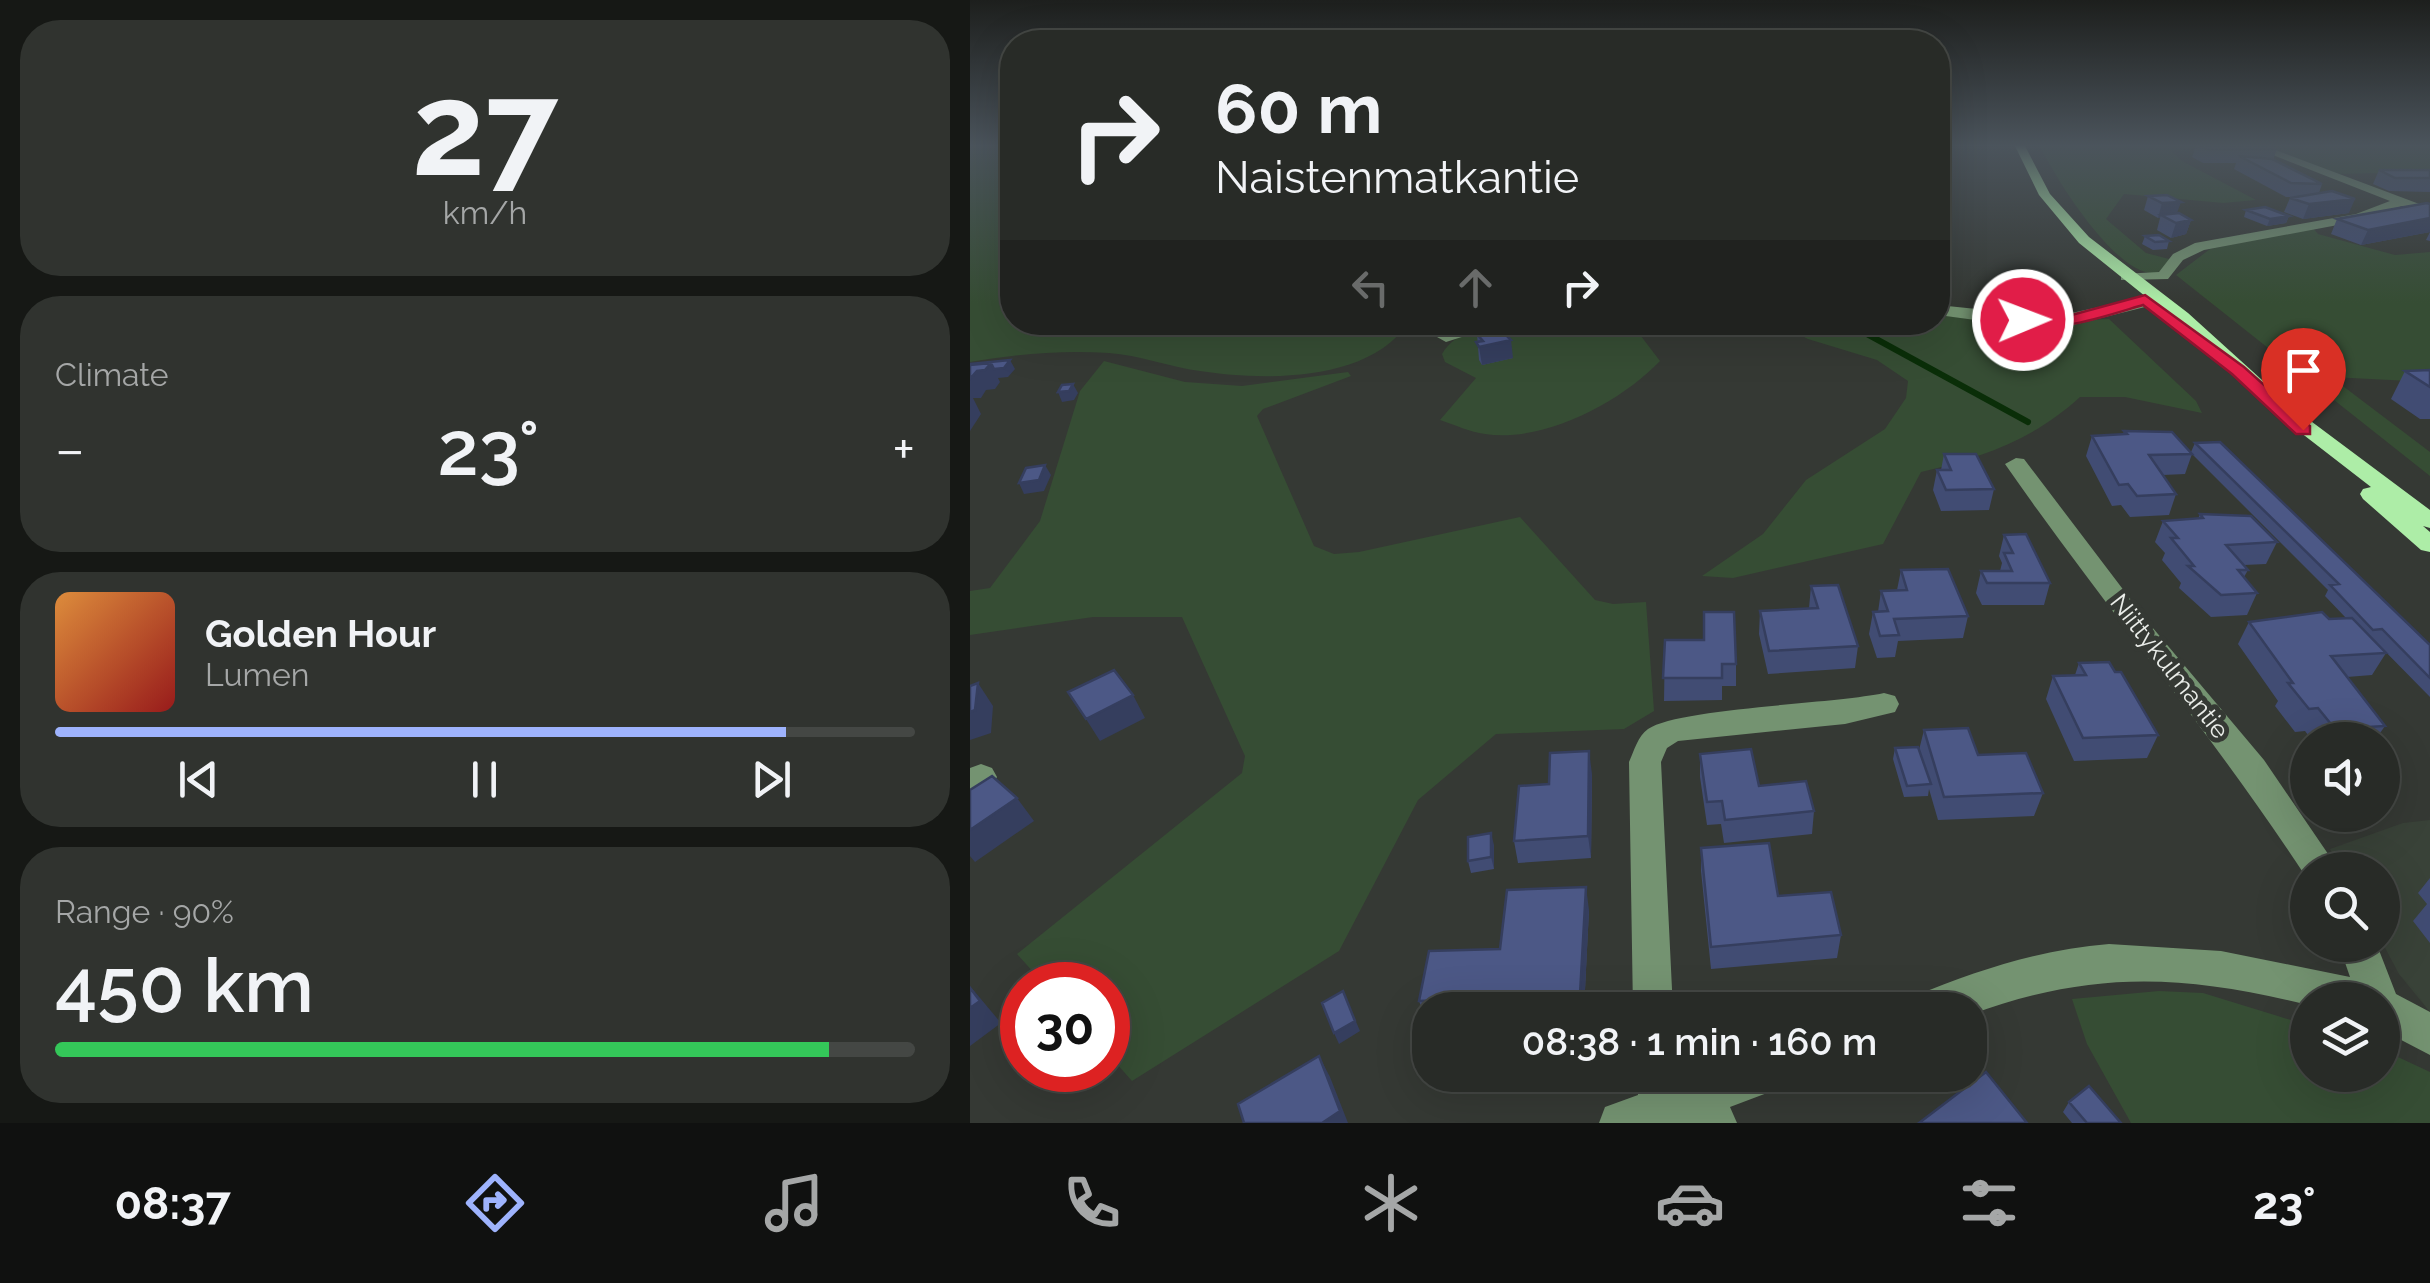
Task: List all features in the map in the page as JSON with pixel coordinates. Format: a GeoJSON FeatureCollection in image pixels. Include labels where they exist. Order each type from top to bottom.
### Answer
{"type":"FeatureCollection","features":[{"type":"Feature","properties":{"kind":"main road"},"geometry":{"type":"LineString","coordinates":[[2049,198],[2084,240],[2285,411],[2430,545]]}},
{"type":"Feature","properties":{"kind":"main road"},"geometry":{"type":"LineString","coordinates":[[2285,411],[2430,521]]}},
{"type":"Feature","properties":{"kind":"street"},"geometry":{"type":"LineString","coordinates":[[2392,198],[2430,212]]}},
{"type":"Feature","properties":{"kind":"street"},"geometry":{"type":"LineString","coordinates":[[2126,277],[2162,276],[2178,257],[2200,246],[2359,217],[2401,202]]}},
{"type":"Feature","properties":{"kind":"street"},"geometry":{"type":"LineString","coordinates":[[1950,312],[2000,319],[2068,321],[2152,299]]}},
{"type":"Feature","properties":{"kind":"street"},"geometry":{"type":"LineString","coordinates":[[1446,337],[1453,335]]}},
{"type":"Feature","properties":{"kind":"street","name":"Niittykulmantie"},"geometry":{"type":"LineString","coordinates":[[2016,464],[2137,627],[2252,769],[2309,852]]}},
{"type":"Feature","properties":{"kind":"street"},"geometry":{"type":"LineString","coordinates":[[1652,992],[1645,762],[1654,740],[1672,730],[1845,713],[1884,704]]}},
{"type":"Feature","properties":{"kind":"street"},"geometry":{"type":"LineString","coordinates":[[1982,992],[2078,965],[2118,963],[2290,983]]}},
{"type":"Feature","properties":{"kind":"street"},"geometry":{"type":"LineString","coordinates":[[2400,1018],[2430,1034]]}},
{"type":"Feature","properties":{"kind":"street"},"geometry":{"type":"LineString","coordinates":[[1669,1105],[1708,1092]]}},
{"type":"Feature","properties":{"kind":"shaded area"},"geometry":{"type":"Polygon","coordinates":[[[2430,820],[2430,1012],[2393,962],[2400,962],[2400,852],[2330,849],[2378,832],[2400,832],[2403,823],[2430,820]]]}},
{"type":"Feature","properties":{"kind":"green space"},"geometry":{"type":"Polygon","coordinates":[[[970,198],[1000,198],[1000,335],[1397,335],[1368,357],[1342,367],[1284,376],[1226,374],[1091,352],[1039,353],[970,362],[970,198]]]}},
{"type":"Feature","properties":{"kind":"green space"},"geometry":{"type":"Polygon","coordinates":[[[2072,198],[2121,198],[2106,219],[2146,253],[2173,260],[2154,273],[2138,269],[2104,242],[2072,198]]]}},
{"type":"Feature","properties":{"kind":"green space"},"geometry":{"type":"Polygon","coordinates":[[[2172,198],[2256,200],[2223,203],[2172,198]]]}},
{"type":"Feature","properties":{"kind":"green space"},"geometry":{"type":"Polygon","coordinates":[[[2313,228],[2318,234],[2395,255],[2430,252],[2430,382],[2331,377],[2430,452],[2430,476],[2176,275],[2210,249],[2313,228]]]}},
{"type":"Feature","properties":{"kind":"green space"},"geometry":{"type":"Polygon","coordinates":[[[1950,317],[2001,323],[2109,319],[2196,401],[2202,413],[2125,397],[2080,397],[2044,425],[2006,445],[1921,472],[1883,544],[1733,578],[1702,576],[1763,534],[1806,480],[1885,429],[1906,398],[1908,381],[1877,360],[1800,335],[1950,335],[1950,317]]]}},
{"type":"Feature","properties":{"kind":"green space"},"geometry":{"type":"Polygon","coordinates":[[[1462,335],[1640,335],[1660,361],[1624,391],[1556,426],[1508,435],[1479,433],[1440,420],[1476,378],[1445,362],[1442,354],[1462,335]]]}},
{"type":"Feature","properties":{"kind":"green space"},"geometry":{"type":"Polygon","coordinates":[[[1104,361],[1185,382],[1242,386],[1348,372],[1351,376],[1263,409],[1257,416],[1314,546],[1334,554],[1359,552],[1520,517],[1595,600],[1613,604],[1646,602],[1654,711],[1624,729],[1496,734],[1418,800],[1339,951],[1132,1081],[1130,962],[1024,962],[1017,954],[1242,773],[1245,756],[1182,617],[1093,617],[970,635],[970,591],[990,588],[1040,521],[1080,391],[1104,361]]]}},
{"type":"Feature","properties":{"kind":"green space"},"geometry":{"type":"Polygon","coordinates":[[[2159,991],[2203,993],[2290,1020],[2290,1092],[2400,1092],[2400,1058],[2430,1072],[2430,1123],[2131,1123],[2087,1044],[2072,999],[2159,991]]]}},
{"type":"Feature","properties":{"kind":"building"},"geometry":{"type":"Polygon","coordinates":[[[2153,198],[2181,202],[2162,203],[2153,198]]]}},
{"type":"Feature","properties":{"kind":"building"},"geometry":{"type":"Polygon","coordinates":[[[2291,198],[2355,199],[2309,204],[2291,198]]]}},
{"type":"Feature","properties":{"kind":"building"},"geometry":{"type":"Polygon","coordinates":[[[2427,203],[2430,218],[2368,230],[2337,219],[2427,203]]]}},
{"type":"Feature","properties":{"kind":"building"},"geometry":{"type":"Polygon","coordinates":[[[2265,207],[2289,216],[2270,219],[2246,210],[2265,207]]]}},
{"type":"Feature","properties":{"kind":"building"},"geometry":{"type":"Polygon","coordinates":[[[2179,213],[2191,220],[2176,223],[2161,215],[2179,213]]]}},
{"type":"Feature","properties":{"kind":"building"},"geometry":{"type":"Polygon","coordinates":[[[2159,235],[2169,241],[2155,242],[2145,236],[2159,235]]]}},
{"type":"Feature","properties":{"kind":"building"},"geometry":{"type":"Polygon","coordinates":[[[1478,335],[1506,335],[1511,340],[1479,347],[1476,342],[1483,341],[1478,335]]]}},
{"type":"Feature","properties":{"kind":"building"},"geometry":{"type":"Polygon","coordinates":[[[1010,360],[1004,368],[994,369],[991,363],[970,365],[970,364],[1010,360]]]}},
{"type":"Feature","properties":{"kind":"building"},"geometry":{"type":"Polygon","coordinates":[[[991,363],[985,370],[977,371],[970,379],[970,365],[991,363]]]}},
{"type":"Feature","properties":{"kind":"building"},"geometry":{"type":"Polygon","coordinates":[[[2430,370],[2430,387],[2405,371],[2430,370]]]}},
{"type":"Feature","properties":{"kind":"building"},"geometry":{"type":"Polygon","coordinates":[[[1073,384],[1069,391],[1058,392],[1062,385],[1073,384]]]}},
{"type":"Feature","properties":{"kind":"building"},"geometry":{"type":"Polygon","coordinates":[[[2124,431],[2172,432],[2192,454],[2149,455],[2176,494],[2137,496],[2128,484],[2119,485],[2092,436],[2127,434],[2124,431]]]}},
{"type":"Feature","properties":{"kind":"building"},"geometry":{"type":"Polygon","coordinates":[[[2220,442],[2430,645],[2430,678],[2382,629],[2373,630],[2330,585],[2339,584],[2195,443],[2220,442]]]}},
{"type":"Feature","properties":{"kind":"building"},"geometry":{"type":"Polygon","coordinates":[[[1944,454],[1976,454],[1994,489],[1946,490],[1937,470],[1951,470],[1944,454]]]}},
{"type":"Feature","properties":{"kind":"building"},"geometry":{"type":"Polygon","coordinates":[[[1045,465],[1039,480],[1019,483],[1026,468],[1045,465]]]}},
{"type":"Feature","properties":{"kind":"building"},"geometry":{"type":"Polygon","coordinates":[[[2200,514],[2251,516],[2277,542],[2226,545],[2248,570],[2238,570],[2257,593],[2221,595],[2188,566],[2194,566],[2171,538],[2178,538],[2163,521],[2203,518],[2200,514]]]}},
{"type":"Feature","properties":{"kind":"building"},"geometry":{"type":"Polygon","coordinates":[[[2026,534],[2050,583],[1987,583],[1981,571],[2012,571],[2004,553],[2013,553],[2004,535],[2026,534]]]}},
{"type":"Feature","properties":{"kind":"building"},"geometry":{"type":"Polygon","coordinates":[[[1948,569],[1968,616],[1894,619],[1899,635],[1880,636],[1873,612],[1888,611],[1881,591],[1907,590],[1901,570],[1948,569]]]}},
{"type":"Feature","properties":{"kind":"building"},"geometry":{"type":"Polygon","coordinates":[[[1838,585],[1858,646],[1769,651],[1760,611],[1818,608],[1811,586],[1838,585]]]}},
{"type":"Feature","properties":{"kind":"building"},"geometry":{"type":"Polygon","coordinates":[[[1704,612],[1734,612],[1736,664],[1722,664],[1722,678],[1663,678],[1665,640],[1704,640],[1704,612]]]}},
{"type":"Feature","properties":{"kind":"building"},"geometry":{"type":"Polygon","coordinates":[[[2322,612],[2329,619],[2352,618],[2386,653],[2331,656],[2382,722],[2329,722],[2318,708],[2309,709],[2249,622],[2322,612]]]}},
{"type":"Feature","properties":{"kind":"building"},"geometry":{"type":"Polygon","coordinates":[[[2109,662],[2115,672],[2121,672],[2158,735],[2083,738],[2053,676],[2086,675],[2079,663],[2109,662]]]}},
{"type":"Feature","properties":{"kind":"building"},"geometry":{"type":"Polygon","coordinates":[[[1114,670],[1133,695],[1086,719],[1068,692],[1114,670]]]}},
{"type":"Feature","properties":{"kind":"building"},"geometry":{"type":"Polygon","coordinates":[[[978,683],[975,710],[970,712],[970,686],[978,683]]]}},
{"type":"Feature","properties":{"kind":"building"},"geometry":{"type":"Polygon","coordinates":[[[1968,728],[1978,755],[2026,753],[2043,793],[1944,797],[1924,730],[1968,728]]]}},
{"type":"Feature","properties":{"kind":"building"},"geometry":{"type":"Polygon","coordinates":[[[1918,747],[1931,784],[1907,786],[1895,748],[1918,747]]]}},
{"type":"Feature","properties":{"kind":"building"},"geometry":{"type":"Polygon","coordinates":[[[1751,749],[1759,786],[1806,781],[1814,811],[1725,820],[1722,801],[1707,802],[1700,754],[1751,749]]]}},
{"type":"Feature","properties":{"kind":"building"},"geometry":{"type":"Polygon","coordinates":[[[1589,751],[1588,836],[1514,841],[1519,786],[1549,784],[1550,753],[1589,751]]]}},
{"type":"Feature","properties":{"kind":"building"},"geometry":{"type":"Polygon","coordinates":[[[992,776],[1017,798],[970,830],[970,790],[992,776]]]}},
{"type":"Feature","properties":{"kind":"building"},"geometry":{"type":"Polygon","coordinates":[[[1491,833],[1491,857],[1468,861],[1468,837],[1491,833]]]}},
{"type":"Feature","properties":{"kind":"building"},"geometry":{"type":"Polygon","coordinates":[[[1769,843],[1778,896],[1831,892],[1841,935],[1711,947],[1701,848],[1769,843]]]}},
{"type":"Feature","properties":{"kind":"building"},"geometry":{"type":"Polygon","coordinates":[[[1586,887],[1580,992],[1421,992],[1429,951],[1500,949],[1507,890],[1586,887]]]}},
{"type":"Feature","properties":{"kind":"building"},"geometry":{"type":"Polygon","coordinates":[[[970,988],[980,1001],[970,1008],[970,988]]]}},
{"type":"Feature","properties":{"kind":"building"},"geometry":{"type":"Polygon","coordinates":[[[1343,991],[1355,1021],[1334,1033],[1322,1003],[1343,991]]]}},
{"type":"Feature","properties":{"kind":"building"},"geometry":{"type":"Polygon","coordinates":[[[1319,1056],[1340,1111],[1322,1123],[1244,1123],[1238,1104],[1319,1056]]]}},
{"type":"Feature","properties":{"kind":"building"},"geometry":{"type":"Polygon","coordinates":[[[1987,1073],[2027,1123],[1919,1123],[1960,1092],[1987,1092],[1987,1073]]]}},
{"type":"Feature","properties":{"kind":"building"},"geometry":{"type":"Polygon","coordinates":[[[2089,1086],[2121,1123],[2087,1123],[2069,1102],[2089,1086]]]}},
{"type":"Feature","properties":{"kind":"waterway"},"geometry":{"type":"LineString","coordinates":[[1869,335],[2028,422]]}},
{"type":"Feature","properties":{"kind":"route"},"geometry":{"type":"LineString","coordinates":[[2023,320],[2068,321],[2117,304],[2145,300],[2238,371],[2303,430]]}}]}
